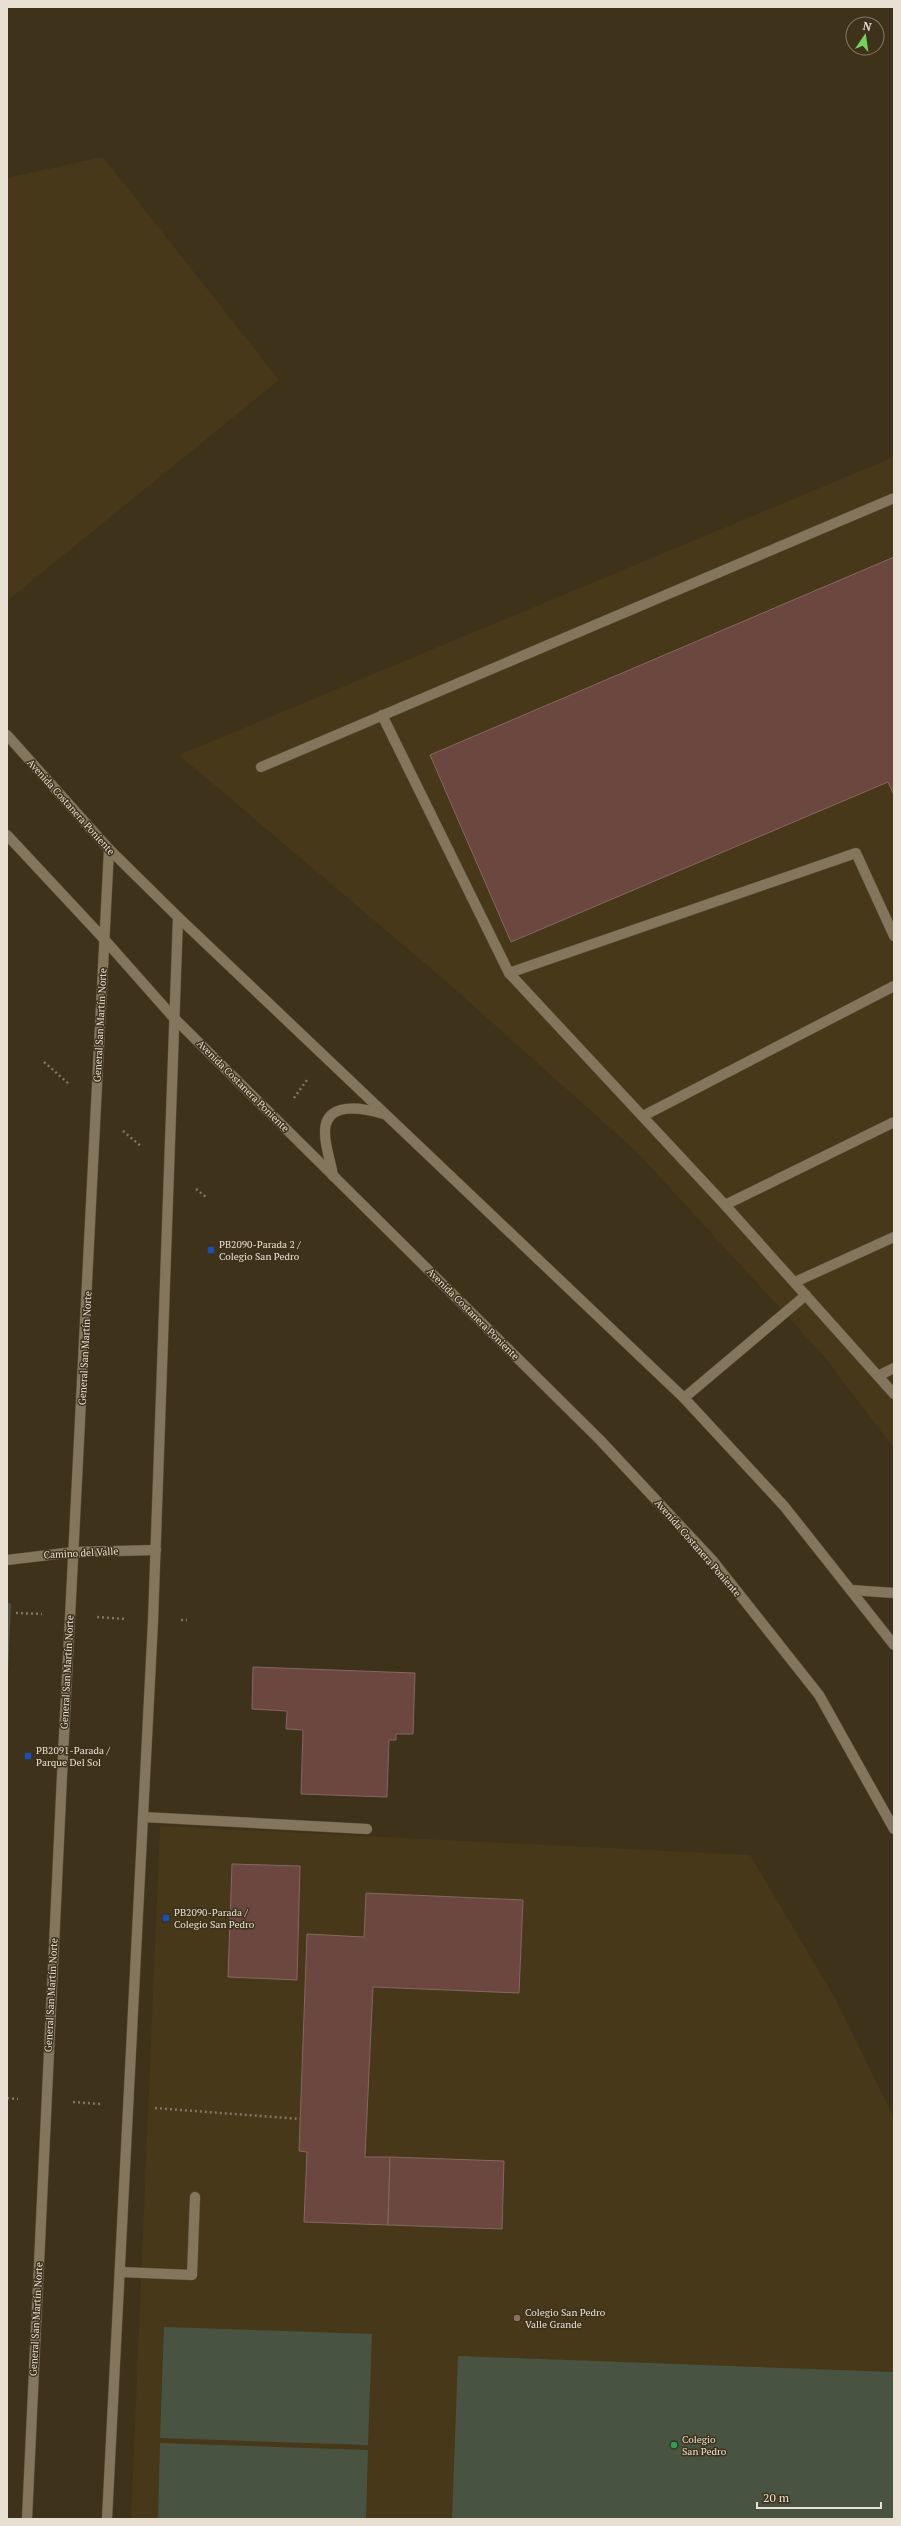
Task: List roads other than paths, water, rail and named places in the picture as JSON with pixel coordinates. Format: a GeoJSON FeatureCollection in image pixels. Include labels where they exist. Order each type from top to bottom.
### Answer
{"type":"FeatureCollection","features":[{"type":"Feature","properties":{"kind":"street"},"geometry":{"type":"LineString","coordinates":[[261,767],[894,498]]}},
{"type":"Feature","properties":{"kind":"street"},"geometry":{"type":"LineString","coordinates":[[382,715],[509,973],[725,1205],[894,1394]]}},
{"type":"Feature","properties":{"kind":"street","name":"Avenida Costanera Poniente"},"geometry":{"type":"LineString","coordinates":[[7,735],[109,849],[178,917],[684,1398],[784,1506],[894,1645]]}},
{"type":"Feature","properties":{"kind":"street","name":"Avenida Costanera Poniente"},"geometry":{"type":"LineString","coordinates":[[7,835],[104,938],[173,1017],[600,1440],[713,1562],[819,1694],[894,1829]]}},
{"type":"Feature","properties":{"kind":"street","name":"General San Martín Norte"},"geometry":{"type":"LineString","coordinates":[[27,2519],[46,2100],[109,849]]}},
{"type":"Feature","properties":{"kind":"street"},"geometry":{"type":"LineString","coordinates":[[509,973],[856,853],[894,936]]}},
{"type":"Feature","properties":{"kind":"street"},"geometry":{"type":"LineString","coordinates":[[107,2519],[153,1621],[173,1017],[178,917]]}},
{"type":"Feature","properties":{"kind":"street"},"geometry":{"type":"LineString","coordinates":[[642,1116],[894,986]]}},
{"type":"Feature","properties":{"kind":"street"},"geometry":{"type":"LineString","coordinates":[[333,1176],[325,1135],[326,1122],[330,1117],[335,1112],[348,1108],[386,1114]]}},
{"type":"Feature","properties":{"kind":"street"},"geometry":{"type":"LineString","coordinates":[[725,1205],[894,1122]]}},
{"type":"Feature","properties":{"kind":"street"},"geometry":{"type":"LineString","coordinates":[[794,1282],[894,1237]]}},
{"type":"Feature","properties":{"kind":"street"},"geometry":{"type":"LineString","coordinates":[[684,1398],[806,1295]]}},
{"type":"Feature","properties":{"kind":"street"},"geometry":{"type":"LineString","coordinates":[[878,1376],[894,1368]]}},
{"type":"Feature","properties":{"kind":"street","name":"Camino del Valle"},"geometry":{"type":"LineString","coordinates":[[7,1560],[74,1552],[156,1550]]}},
{"type":"Feature","properties":{"kind":"street"},"geometry":{"type":"LineString","coordinates":[[851,1590],[894,1593]]}},
{"type":"Feature","properties":{"kind":"street"},"geometry":{"type":"LineString","coordinates":[[143,1817],[367,1829]]}},
{"type":"Feature","properties":{"kind":"street"},"geometry":{"type":"LineString","coordinates":[[120,2272],[192,2275],[195,2197]]}},
{"type":"Feature","properties":{"kind":"place","name":"PB2090-Parada 2 / Colegio San Pedro"},"geometry":{"type":"Point","coordinates":[211,1250]}},
{"type":"Feature","properties":{"kind":"place","name":"PB2091-Parada / Parque Del Sol"},"geometry":{"type":"Point","coordinates":[28,1756]}},
{"type":"Feature","properties":{"kind":"place","name":"PB2090-Parada / Colegio San Pedro"},"geometry":{"type":"Point","coordinates":[166,1918]}},
{"type":"Feature","properties":{"kind":"place","name":"Colegio San Pedro Valle Grande"},"geometry":{"type":"Point","coordinates":[517,2318]}},
{"type":"Feature","properties":{"kind":"place","name":"Colegio San Pedro"},"geometry":{"type":"Point","coordinates":[674,2445]}}]}
